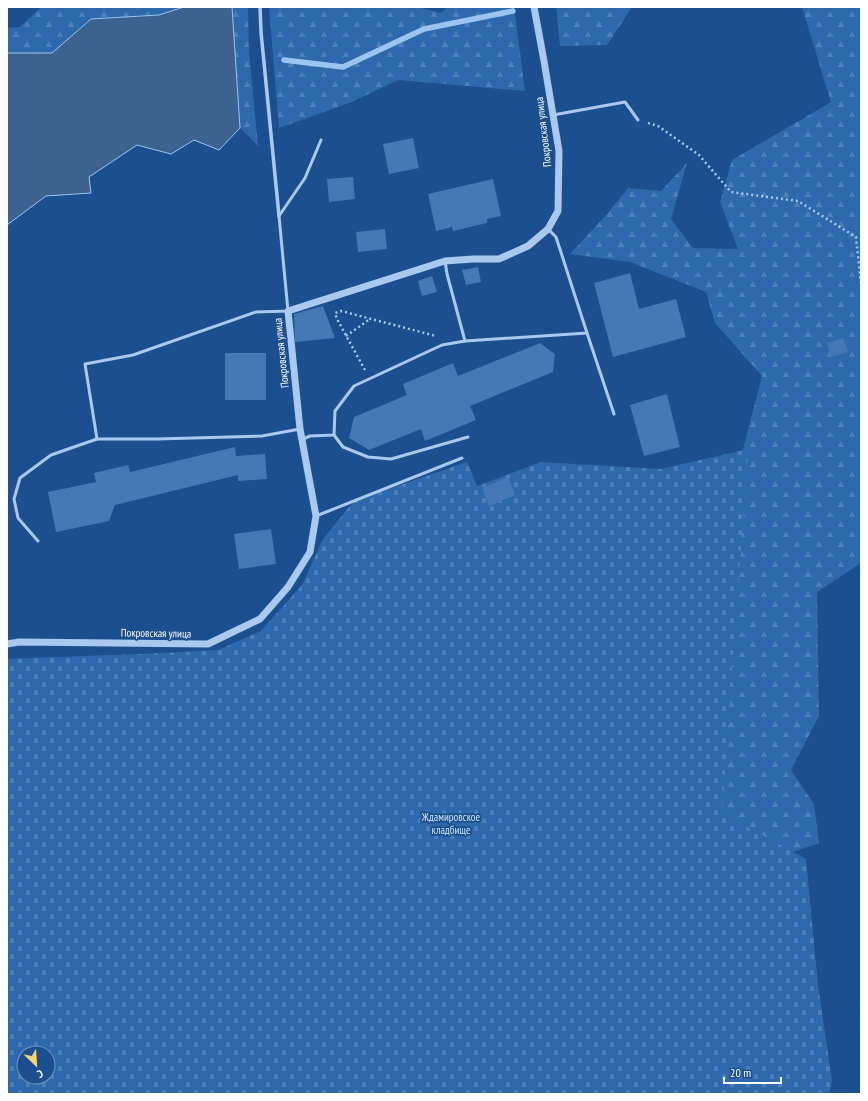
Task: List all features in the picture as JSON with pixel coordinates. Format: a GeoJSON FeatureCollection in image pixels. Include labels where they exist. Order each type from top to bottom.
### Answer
{"type":"FeatureCollection","features":[{"type":"Feature","properties":{"kind":"street"},"geometry":{"type":"LineString","coordinates":[[260,7],[260,32],[279,216]]}},
{"type":"Feature","properties":{"kind":"street","name":"Покровская улица"},"geometry":{"type":"LineString","coordinates":[[7,644],[19,642],[208,644],[260,619],[288,587],[310,552],[316,516],[300,429],[288,311],[445,261],[473,258],[498,259],[528,246],[548,229],[558,211],[559,151],[534,7]]}},
{"type":"Feature","properties":{"kind":"lane"},"geometry":{"type":"LineString","coordinates":[[553,115],[625,102],[638,120]]}},
{"type":"Feature","properties":{"kind":"lane"},"geometry":{"type":"LineString","coordinates":[[97,439],[85,364],[133,355],[256,312],[288,311],[279,216],[305,178],[321,140]]}},
{"type":"Feature","properties":{"kind":"lane"},"geometry":{"type":"LineString","coordinates":[[548,229],[556,237],[614,414]]}},
{"type":"Feature","properties":{"kind":"lane"},"geometry":{"type":"LineString","coordinates":[[445,261],[447,274],[465,341]]}},
{"type":"Feature","properties":{"kind":"lane"},"geometry":{"type":"LineString","coordinates":[[468,437],[391,459],[368,457],[343,447],[334,435],[335,411],[354,386],[442,345],[465,341],[587,333]]}},
{"type":"Feature","properties":{"kind":"lane"},"geometry":{"type":"LineString","coordinates":[[38,541],[18,518],[14,499],[20,478],[51,455],[97,439],[262,436],[300,429]]}},
{"type":"Feature","properties":{"kind":"lane"},"geometry":{"type":"LineString","coordinates":[[302,439],[310,436],[334,435]]}},
{"type":"Feature","properties":{"kind":"lane"},"geometry":{"type":"LineString","coordinates":[[316,516],[462,458]]}},
{"type":"Feature","properties":{"kind":"path"},"geometry":{"type":"LineString","coordinates":[[638,120],[658,126],[699,155],[731,192],[798,201],[856,237],[861,284]]}},
{"type":"Feature","properties":{"kind":"path"},"geometry":{"type":"LineString","coordinates":[[370,379],[337,319],[335,312],[341,311],[439,336],[442,345]]}},
{"type":"Feature","properties":{"kind":"path"},"geometry":{"type":"LineString","coordinates":[[346,336],[370,319]]}},
{"type":"Feature","properties":{"kind":"green space"},"geometry":{"type":"Polygon","coordinates":[[[41,7],[184,7],[159,15],[91,19],[52,53],[7,53],[7,28],[20,27],[41,7]]]}},
{"type":"Feature","properties":{"kind":"green space"},"geometry":{"type":"Polygon","coordinates":[[[232,7],[248,7],[249,51],[258,146],[240,128],[232,7]]]}},
{"type":"Feature","properties":{"kind":"green space"},"geometry":{"type":"Polygon","coordinates":[[[269,7],[417,7],[441,13],[447,7],[514,7],[525,91],[398,80],[352,102],[279,128],[269,7]]]}},
{"type":"Feature","properties":{"kind":"green space"},"geometry":{"type":"Polygon","coordinates":[[[556,7],[632,7],[607,45],[560,46],[556,7]]]}},
{"type":"Feature","properties":{"kind":"green space"},"geometry":{"type":"Polygon","coordinates":[[[802,7],[861,7],[861,563],[817,592],[819,716],[791,770],[814,804],[819,843],[699,885],[722,530],[762,376],[715,323],[706,292],[630,262],[570,254],[607,214],[628,188],[661,191],[687,163],[671,219],[693,248],[738,249],[720,202],[732,160],[831,102],[802,7]]]}},
{"type":"Feature","properties":{"kind":"green space","name":"Ждамировское кладбище"},"geometry":{"type":"Polygon","coordinates":[[[748,449],[722,813],[806,859],[818,985],[832,1081],[829,1094],[7,1094],[7,659],[218,650],[261,631],[302,585],[323,539],[354,501],[467,462],[477,486],[541,462],[661,469],[748,449]]]}},
{"type":"Feature","properties":{"kind":"shaded area"},"geometry":{"type":"Polygon","coordinates":[[[184,7],[232,7],[240,128],[219,150],[194,140],[171,154],[137,145],[89,177],[91,193],[46,196],[7,225],[7,53],[52,53],[91,19],[159,15],[184,7]]]}},
{"type":"Feature","properties":{"kind":"building"},"geometry":{"type":"Polygon","coordinates":[[[413,138],[419,168],[389,174],[383,144],[413,138]]]}},
{"type":"Feature","properties":{"kind":"building"},"geometry":{"type":"Polygon","coordinates":[[[353,177],[355,199],[329,202],[327,179],[353,177]]]}},
{"type":"Feature","properties":{"kind":"building"},"geometry":{"type":"Polygon","coordinates":[[[493,179],[501,216],[487,219],[487,223],[453,231],[452,227],[436,231],[428,194],[493,179]]]}},
{"type":"Feature","properties":{"kind":"building"},"geometry":{"type":"Polygon","coordinates":[[[385,229],[387,249],[358,252],[356,232],[385,229]]]}},
{"type":"Feature","properties":{"kind":"building"},"geometry":{"type":"Polygon","coordinates":[[[478,267],[481,282],[466,285],[462,270],[478,267]]]}},
{"type":"Feature","properties":{"kind":"building"},"geometry":{"type":"Polygon","coordinates":[[[630,273],[639,309],[676,299],[686,337],[613,357],[594,283],[630,273]]]}},
{"type":"Feature","properties":{"kind":"building"},"geometry":{"type":"Polygon","coordinates":[[[432,276],[437,292],[422,296],[418,281],[432,276]]]}},
{"type":"Feature","properties":{"kind":"building"},"geometry":{"type":"Polygon","coordinates":[[[323,306],[335,338],[295,342],[294,314],[323,306]]]}},
{"type":"Feature","properties":{"kind":"building"},"geometry":{"type":"Polygon","coordinates":[[[843,338],[848,352],[831,357],[827,343],[843,338]]]}},
{"type":"Feature","properties":{"kind":"building"},"geometry":{"type":"Polygon","coordinates":[[[540,343],[555,354],[553,372],[470,406],[476,420],[425,441],[421,429],[369,450],[349,438],[354,417],[407,395],[403,384],[453,363],[458,376],[540,343]]]}},
{"type":"Feature","properties":{"kind":"building"},"geometry":{"type":"Polygon","coordinates":[[[225,353],[266,353],[266,400],[225,400],[225,353]]]}},
{"type":"Feature","properties":{"kind":"building"},"geometry":{"type":"Polygon","coordinates":[[[667,394],[680,447],[644,456],[630,405],[667,394]]]}},
{"type":"Feature","properties":{"kind":"building"},"geometry":{"type":"Polygon","coordinates":[[[235,447],[236,456],[265,454],[267,479],[238,481],[238,475],[115,505],[109,521],[56,532],[48,492],[96,482],[94,473],[128,465],[130,472],[235,447]]]}},
{"type":"Feature","properties":{"kind":"building"},"geometry":{"type":"Polygon","coordinates":[[[508,477],[515,495],[489,506],[482,488],[508,477]]]}},
{"type":"Feature","properties":{"kind":"building"},"geometry":{"type":"Polygon","coordinates":[[[271,529],[276,564],[239,569],[234,534],[271,529]]]}},
{"type":"Feature","properties":{"kind":"waterway"},"geometry":{"type":"LineString","coordinates":[[284,60],[343,67],[424,29],[513,11]]}}]}
